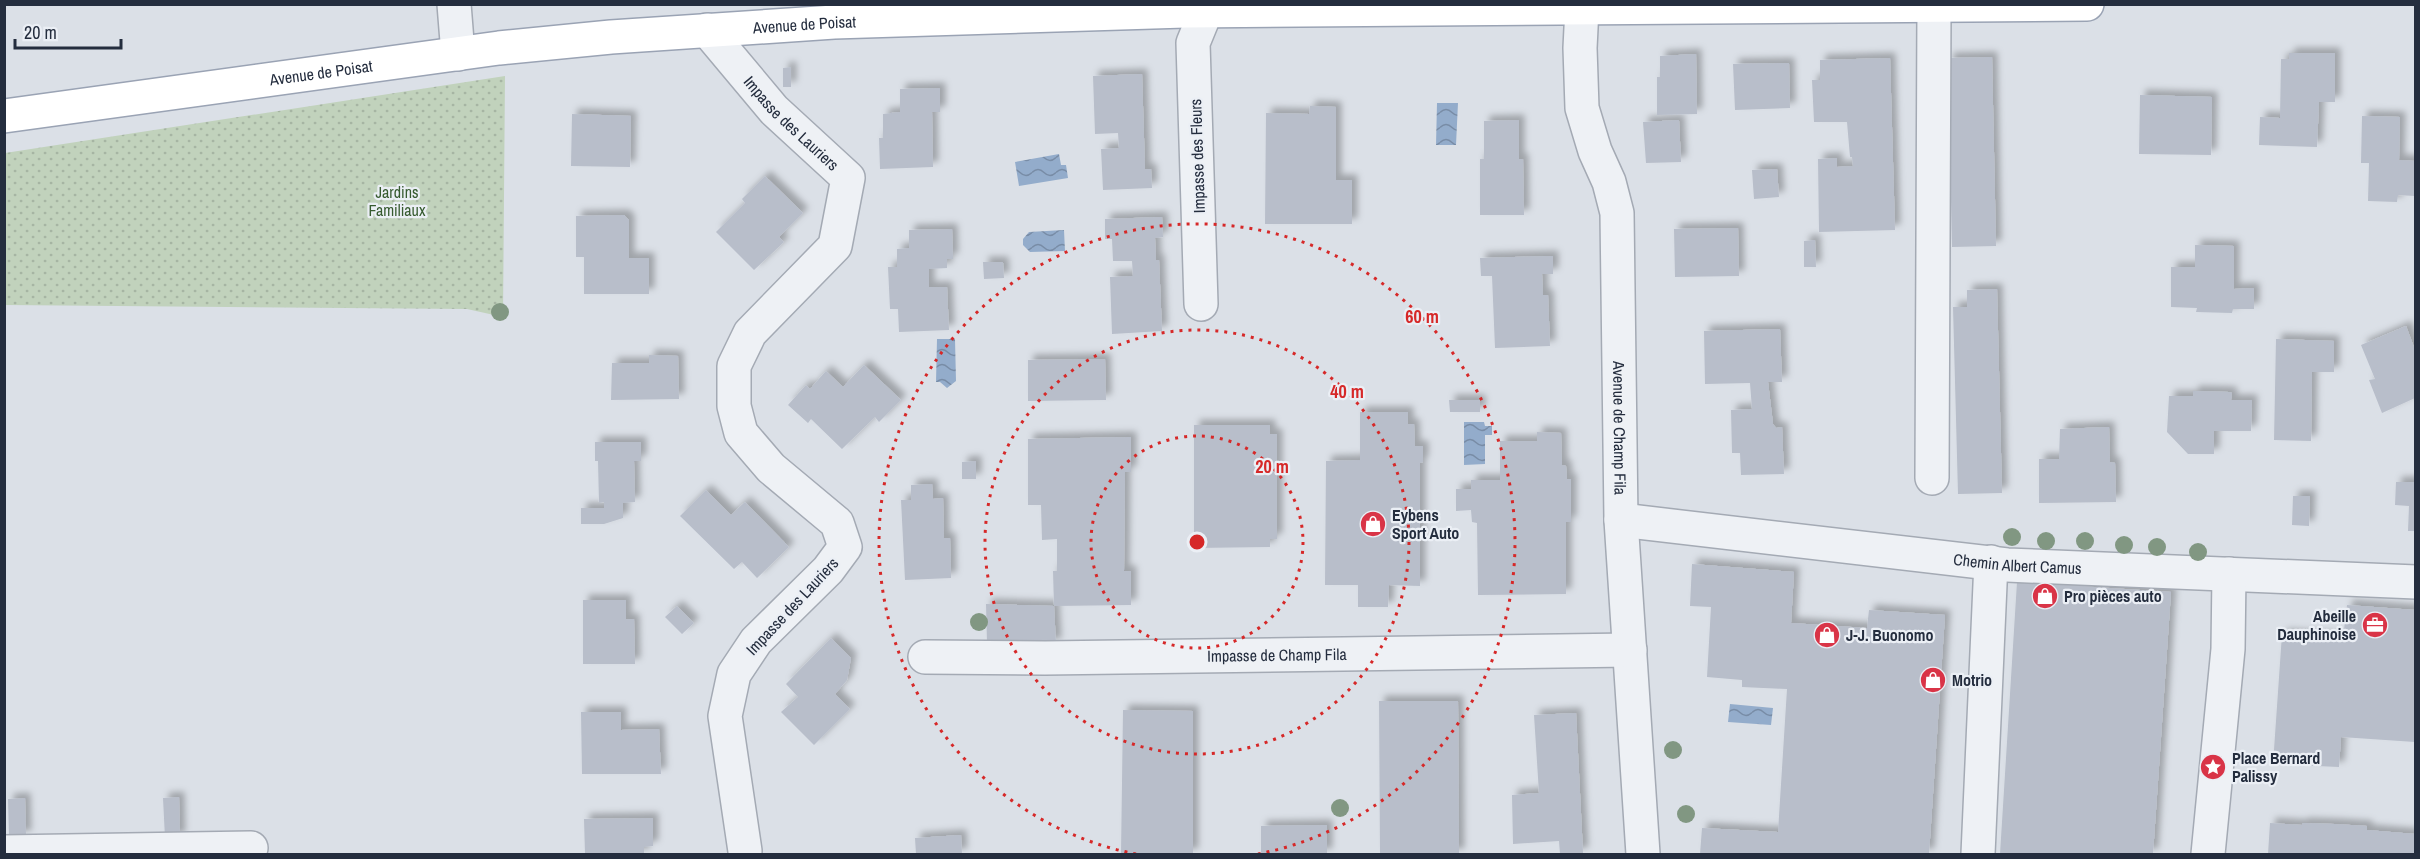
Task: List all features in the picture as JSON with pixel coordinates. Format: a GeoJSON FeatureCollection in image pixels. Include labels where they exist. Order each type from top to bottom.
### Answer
{"type":"FeatureCollection","features":[{"type":"Feature","properties":{"kind":"main road","name":"Avenue de Poisat"},"geometry":{"type":"LineString","coordinates":[[4,116],[458,54],[611,37],[971,10],[2087,4]]}},
{"type":"Feature","properties":{"kind":"street"},"geometry":{"type":"LineString","coordinates":[[454,4],[458,54]]}},
{"type":"Feature","properties":{"kind":"street"},"geometry":{"type":"LineString","coordinates":[[1932,477],[1934,6]]}},
{"type":"Feature","properties":{"kind":"street","name":"Impasse des Fleurs"},"geometry":{"type":"LineString","coordinates":[[1201,304],[1193,43],[1208,8]]}},
{"type":"Feature","properties":{"kind":"street","name":"Avenue de Champ Fila"},"geometry":{"type":"LineString","coordinates":[[1596,8],[1580,48],[1582,108],[1595,151],[1610,182],[1617,213],[1621,520],[1643,855]]}},
{"type":"Feature","properties":{"kind":"street","name":"Impasse des Lauriers"},"geometry":{"type":"LineString","coordinates":[[707,30],[774,110],[848,178],[835,246],[750,333],[734,366],[734,406],[741,433],[771,468],[837,523],[845,547],[828,570],[756,641],[734,674],[725,716],[745,851]]}},
{"type":"Feature","properties":{"kind":"street","name":"Chemin Albert Camus"},"geometry":{"type":"LineString","coordinates":[[1621,520],[2007,565],[2415,582]]}},
{"type":"Feature","properties":{"kind":"street"},"geometry":{"type":"LineString","coordinates":[[1978,855],[1991,562]]}},
{"type":"Feature","properties":{"kind":"street"},"geometry":{"type":"LineString","coordinates":[[2208,855],[2228,650],[2229,574]]}},
{"type":"Feature","properties":{"kind":"street","name":"Impasse de Champ Fila"},"geometry":{"type":"LineString","coordinates":[[925,657],[1045,658],[1630,650]]}},
{"type":"Feature","properties":{"kind":"street"},"geometry":{"type":"LineString","coordinates":[[4,852],[251,848]]}},
{"type":"Feature","properties":{"kind":"green space","name":"Jardins Familiaux"},"geometry":{"type":"Polygon","coordinates":[[[505,76],[503,317],[467,309],[5,305],[5,153],[505,76]]]}},
{"type":"Feature","properties":{"kind":"water"},"geometry":{"type":"Polygon","coordinates":[[[1437,103],[1458,103],[1456,145],[1436,145],[1437,103]]]}},
{"type":"Feature","properties":{"kind":"water"},"geometry":{"type":"Polygon","coordinates":[[[1059,154],[1061,165],[1066,165],[1068,178],[1019,186],[1015,162],[1059,154]]]}},
{"type":"Feature","properties":{"kind":"water"},"geometry":{"type":"Polygon","coordinates":[[[1064,230],[1065,251],[1030,252],[1023,245],[1023,239],[1029,232],[1064,230]]]}},
{"type":"Feature","properties":{"kind":"water"},"geometry":{"type":"Polygon","coordinates":[[[937,339],[955,339],[956,381],[947,388],[940,382],[936,382],[937,339]]]}},
{"type":"Feature","properties":{"kind":"water"},"geometry":{"type":"Polygon","coordinates":[[[1464,422],[1484,422],[1485,426],[1492,426],[1492,435],[1485,435],[1485,464],[1464,465],[1464,422]]]}},
{"type":"Feature","properties":{"kind":"water"},"geometry":{"type":"Polygon","coordinates":[[[1730,704],[1773,708],[1771,725],[1728,722],[1730,704]]]}},
{"type":"Feature","properties":{"kind":"building"},"geometry":{"type":"Polygon","coordinates":[[[2289,53],[2335,53],[2335,102],[2319,102],[2317,147],[2259,145],[2260,117],[2280,118],[2281,59],[2289,59],[2289,53]]]}},
{"type":"Feature","properties":{"kind":"building"},"geometry":{"type":"Polygon","coordinates":[[[1696,54],[1697,114],[1657,115],[1657,77],[1660,77],[1660,56],[1696,54]]]}},
{"type":"Feature","properties":{"kind":"building"},"geometry":{"type":"Polygon","coordinates":[[[1992,57],[1996,246],[1952,247],[1948,58],[1992,57]]]}},
{"type":"Feature","properties":{"kind":"building"},"geometry":{"type":"Polygon","coordinates":[[[1890,58],[1895,230],[1819,232],[1818,159],[1837,158],[1837,167],[1853,166],[1847,122],[1814,122],[1812,80],[1820,80],[1820,60],[1890,58]]]}},
{"type":"Feature","properties":{"kind":"building"},"geometry":{"type":"Polygon","coordinates":[[[1789,63],[1790,108],[1735,110],[1733,64],[1789,63]]]}},
{"type":"Feature","properties":{"kind":"building"},"geometry":{"type":"Polygon","coordinates":[[[791,67],[791,87],[783,87],[783,68],[791,67]]]}},
{"type":"Feature","properties":{"kind":"building"},"geometry":{"type":"Polygon","coordinates":[[[1142,74],[1145,169],[1151,169],[1152,188],[1103,190],[1101,149],[1119,148],[1118,133],[1095,134],[1093,76],[1142,74]]]}},
{"type":"Feature","properties":{"kind":"building"},"geometry":{"type":"Polygon","coordinates":[[[940,88],[940,112],[932,112],[933,167],[880,169],[879,138],[883,138],[883,114],[900,112],[900,89],[940,88]]]}},
{"type":"Feature","properties":{"kind":"building"},"geometry":{"type":"Polygon","coordinates":[[[2140,95],[2212,97],[2211,155],[2139,154],[2140,95]]]}},
{"type":"Feature","properties":{"kind":"building"},"geometry":{"type":"Polygon","coordinates":[[[1310,106],[1336,107],[1336,180],[1352,180],[1352,224],[1265,224],[1266,113],[1309,114],[1310,106]]]}},
{"type":"Feature","properties":{"kind":"building"},"geometry":{"type":"Polygon","coordinates":[[[572,114],[631,116],[630,167],[571,166],[572,114]]]}},
{"type":"Feature","properties":{"kind":"building"},"geometry":{"type":"Polygon","coordinates":[[[2362,116],[2400,117],[2399,160],[2415,161],[2415,196],[2398,195],[2397,202],[2368,201],[2369,163],[2361,163],[2362,116]]]}},
{"type":"Feature","properties":{"kind":"building"},"geometry":{"type":"Polygon","coordinates":[[[1519,120],[1519,159],[1523,159],[1524,215],[1480,215],[1480,159],[1484,159],[1484,121],[1519,120]]]}},
{"type":"Feature","properties":{"kind":"building"},"geometry":{"type":"Polygon","coordinates":[[[1679,120],[1681,162],[1646,163],[1643,122],[1679,120]]]}},
{"type":"Feature","properties":{"kind":"building"},"geometry":{"type":"Polygon","coordinates":[[[1777,169],[1779,197],[1754,199],[1752,170],[1777,169]]]}},
{"type":"Feature","properties":{"kind":"building"},"geometry":{"type":"Polygon","coordinates":[[[765,176],[803,213],[779,237],[784,242],[754,270],[716,232],[745,203],[742,199],[765,176]]]}},
{"type":"Feature","properties":{"kind":"building"},"geometry":{"type":"Polygon","coordinates":[[[624,215],[629,220],[629,258],[649,258],[649,294],[584,294],[584,257],[576,257],[576,216],[624,215]]]}},
{"type":"Feature","properties":{"kind":"building"},"geometry":{"type":"Polygon","coordinates":[[[1162,217],[1163,237],[1155,238],[1156,260],[1159,260],[1162,331],[1112,334],[1110,277],[1133,276],[1132,261],[1113,261],[1112,239],[1105,239],[1105,219],[1162,217]]]}},
{"type":"Feature","properties":{"kind":"building"},"geometry":{"type":"Polygon","coordinates":[[[1738,228],[1739,276],[1675,277],[1674,229],[1738,228]]]}},
{"type":"Feature","properties":{"kind":"building"},"geometry":{"type":"Polygon","coordinates":[[[952,229],[953,259],[947,259],[947,268],[929,269],[929,287],[947,287],[949,330],[899,332],[898,309],[890,309],[888,267],[897,267],[897,249],[909,248],[909,230],[952,229]]]}},
{"type":"Feature","properties":{"kind":"building"},"geometry":{"type":"Polygon","coordinates":[[[1815,240],[1816,267],[1804,267],[1804,241],[1815,240]]]}},
{"type":"Feature","properties":{"kind":"building"},"geometry":{"type":"Polygon","coordinates":[[[2195,245],[2234,246],[2234,289],[2254,288],[2254,309],[2233,309],[2232,313],[2196,312],[2197,308],[2171,307],[2171,267],[2195,267],[2195,245]]]}},
{"type":"Feature","properties":{"kind":"building"},"geometry":{"type":"Polygon","coordinates":[[[1553,256],[1553,274],[1542,274],[1543,295],[1548,295],[1550,346],[1495,348],[1492,276],[1481,276],[1480,258],[1553,256]]]}},
{"type":"Feature","properties":{"kind":"building"},"geometry":{"type":"Polygon","coordinates":[[[983,262],[1003,262],[1004,278],[984,279],[983,262]]]}},
{"type":"Feature","properties":{"kind":"building"},"geometry":{"type":"Polygon","coordinates":[[[1997,289],[2002,493],[1958,494],[1953,307],[1967,307],[1967,290],[1997,289]]]}},
{"type":"Feature","properties":{"kind":"building"},"geometry":{"type":"Polygon","coordinates":[[[2406,326],[2415,350],[2415,398],[2382,413],[2369,380],[2375,379],[2361,345],[2406,326]]]}},
{"type":"Feature","properties":{"kind":"building"},"geometry":{"type":"Polygon","coordinates":[[[1780,329],[1782,382],[1768,382],[1773,424],[1776,428],[1782,427],[1784,474],[1741,475],[1740,453],[1732,453],[1731,410],[1752,409],[1750,383],[1705,384],[1704,331],[1780,329]]]}},
{"type":"Feature","properties":{"kind":"building"},"geometry":{"type":"Polygon","coordinates":[[[2276,339],[2334,341],[2334,372],[2312,372],[2311,441],[2274,440],[2276,339]]]}},
{"type":"Feature","properties":{"kind":"building"},"geometry":{"type":"Polygon","coordinates":[[[649,355],[678,356],[679,399],[611,400],[612,363],[649,363],[649,355]]]}},
{"type":"Feature","properties":{"kind":"building"},"geometry":{"type":"Polygon","coordinates":[[[1105,359],[1106,400],[1028,401],[1028,360],[1105,359]]]}},
{"type":"Feature","properties":{"kind":"building"},"geometry":{"type":"Polygon","coordinates":[[[864,365],[901,400],[879,422],[875,417],[842,449],[811,419],[808,423],[788,405],[806,385],[810,389],[826,371],[843,387],[864,365]]]}},
{"type":"Feature","properties":{"kind":"building"},"geometry":{"type":"Polygon","coordinates":[[[2193,391],[2229,392],[2232,393],[2231,400],[2252,400],[2251,431],[2214,431],[2214,454],[2188,454],[2167,432],[2169,396],[2193,396],[2193,391]]]}},
{"type":"Feature","properties":{"kind":"building"},"geometry":{"type":"Polygon","coordinates":[[[1449,400],[1480,400],[1480,412],[1450,412],[1449,400]]]}},
{"type":"Feature","properties":{"kind":"building","name":"Eybens Sport Auto"},"geometry":{"type":"Polygon","coordinates":[[[1360,412],[1408,412],[1408,424],[1414,424],[1415,446],[1423,446],[1423,462],[1420,463],[1420,586],[1389,585],[1388,607],[1358,607],[1358,585],[1325,585],[1326,461],[1360,460],[1360,412]]]}},
{"type":"Feature","properties":{"kind":"building"},"geometry":{"type":"Polygon","coordinates":[[[1194,425],[1270,425],[1270,434],[1277,434],[1277,539],[1270,539],[1270,547],[1194,548],[1194,425]]]}},
{"type":"Feature","properties":{"kind":"building"},"geometry":{"type":"Polygon","coordinates":[[[2109,427],[2110,462],[2115,463],[2116,502],[2039,503],[2039,459],[2059,459],[2060,429],[2109,427]]]}},
{"type":"Feature","properties":{"kind":"building"},"geometry":{"type":"Polygon","coordinates":[[[1537,432],[1561,433],[1562,465],[1566,466],[1567,479],[1571,479],[1571,522],[1566,522],[1566,594],[1478,595],[1477,523],[1472,522],[1471,510],[1456,511],[1456,489],[1471,489],[1471,480],[1500,480],[1500,441],[1537,441],[1537,432]]]}},
{"type":"Feature","properties":{"kind":"building"},"geometry":{"type":"Polygon","coordinates":[[[1131,437],[1131,472],[1125,472],[1124,571],[1131,571],[1131,605],[1054,606],[1053,571],[1057,571],[1057,539],[1042,540],[1041,505],[1028,505],[1028,439],[1131,437]]]}},
{"type":"Feature","properties":{"kind":"building"},"geometry":{"type":"Polygon","coordinates":[[[595,442],[641,442],[641,461],[634,461],[635,502],[623,503],[623,518],[604,524],[581,524],[581,508],[604,508],[604,502],[599,503],[595,442]]]}},
{"type":"Feature","properties":{"kind":"building"},"geometry":{"type":"Polygon","coordinates":[[[976,461],[976,479],[962,479],[962,462],[976,461]]]}},
{"type":"Feature","properties":{"kind":"building"},"geometry":{"type":"Polygon","coordinates":[[[2396,482],[2415,482],[2415,531],[2408,531],[2409,506],[2395,505],[2396,482]]]}},
{"type":"Feature","properties":{"kind":"building"},"geometry":{"type":"Polygon","coordinates":[[[932,484],[933,499],[943,498],[944,538],[950,538],[951,578],[905,580],[901,500],[911,500],[911,485],[932,484]]]}},
{"type":"Feature","properties":{"kind":"building"},"geometry":{"type":"Polygon","coordinates":[[[706,490],[731,515],[745,502],[789,547],[757,578],[742,562],[734,569],[680,516],[706,490]]]}},
{"type":"Feature","properties":{"kind":"building"},"geometry":{"type":"Polygon","coordinates":[[[2293,496],[2310,496],[2309,526],[2292,525],[2293,496]]]}},
{"type":"Feature","properties":{"kind":"building"},"geometry":{"type":"Polygon","coordinates":[[[1692,564],[1794,572],[1791,623],[1867,628],[1869,610],[1945,615],[1929,854],[1700,854],[1702,828],[1778,832],[1787,689],[1742,687],[1742,680],[1707,677],[1711,607],[1690,606],[1692,564]]]}},
{"type":"Feature","properties":{"kind":"building"},"geometry":{"type":"Polygon","coordinates":[[[2017,582],[2171,592],[2153,854],[2000,854],[2017,582]]]}},
{"type":"Feature","properties":{"kind":"building"},"geometry":{"type":"Polygon","coordinates":[[[583,600],[626,600],[626,619],[634,619],[635,664],[583,664],[583,600]]]}},
{"type":"Feature","properties":{"kind":"building"},"geometry":{"type":"Polygon","coordinates":[[[986,604],[1054,606],[1056,644],[987,643],[986,604]]]}},
{"type":"Feature","properties":{"kind":"building"},"geometry":{"type":"Polygon","coordinates":[[[2347,605],[2415,610],[2415,742],[2341,737],[2339,767],[2273,764],[2282,634],[2343,638],[2347,605]]]}},
{"type":"Feature","properties":{"kind":"building"},"geometry":{"type":"Polygon","coordinates":[[[677,606],[694,623],[682,634],[665,617],[677,606]]]}},
{"type":"Feature","properties":{"kind":"building"},"geometry":{"type":"Polygon","coordinates":[[[831,638],[851,658],[847,680],[835,694],[850,709],[814,745],[781,712],[798,697],[786,684],[831,638]]]}},
{"type":"Feature","properties":{"kind":"building"},"geometry":{"type":"Polygon","coordinates":[[[1379,701],[1458,701],[1459,854],[1380,854],[1379,701]]]}},
{"type":"Feature","properties":{"kind":"building"},"geometry":{"type":"Polygon","coordinates":[[[1123,710],[1193,711],[1193,854],[1121,854],[1123,710]]]}},
{"type":"Feature","properties":{"kind":"building"},"geometry":{"type":"Polygon","coordinates":[[[581,712],[621,712],[621,730],[659,729],[661,774],[582,774],[581,712]]]}},
{"type":"Feature","properties":{"kind":"building"},"geometry":{"type":"Polygon","coordinates":[[[1576,713],[1583,853],[1560,854],[1559,841],[1513,844],[1512,795],[1539,793],[1534,715],[1576,713]]]}},
{"type":"Feature","properties":{"kind":"building"},"geometry":{"type":"Polygon","coordinates":[[[179,797],[180,838],[165,838],[163,798],[179,797]]]}},
{"type":"Feature","properties":{"kind":"building"},"geometry":{"type":"Polygon","coordinates":[[[25,798],[26,836],[9,836],[8,799],[25,798]]]}},
{"type":"Feature","properties":{"kind":"building"},"geometry":{"type":"Polygon","coordinates":[[[653,818],[653,846],[644,847],[644,854],[585,854],[584,819],[653,818]]]}},
{"type":"Feature","properties":{"kind":"building"},"geometry":{"type":"Polygon","coordinates":[[[2270,823],[2367,826],[2367,830],[2415,834],[2415,854],[2268,854],[2270,823]]]}},
{"type":"Feature","properties":{"kind":"building"},"geometry":{"type":"Polygon","coordinates":[[[1327,825],[1327,854],[1261,853],[1261,826],[1327,825]]]}},
{"type":"Feature","properties":{"kind":"building"},"geometry":{"type":"Polygon","coordinates":[[[961,835],[962,854],[916,854],[915,838],[961,835]]]}},
{"type":"Feature","properties":{"kind":"place","name":"Eybens Sport Auto"},"geometry":{"type":"Point","coordinates":[1373,524]}},
{"type":"Feature","properties":{"kind":"place","name":"Pro pièces auto"},"geometry":{"type":"Point","coordinates":[2045,596]}},
{"type":"Feature","properties":{"kind":"place","name":"Abeille Dauphinoise"},"geometry":{"type":"Point","coordinates":[2375,625]}},
{"type":"Feature","properties":{"kind":"place","name":"J-J. Buonomo"},"geometry":{"type":"Point","coordinates":[1827,635]}},
{"type":"Feature","properties":{"kind":"place","name":"Motrio"},"geometry":{"type":"Point","coordinates":[1933,680]}},
{"type":"Feature","properties":{"kind":"place","name":"Place Bernard Palissy"},"geometry":{"type":"Point","coordinates":[2213,767]}}]}
